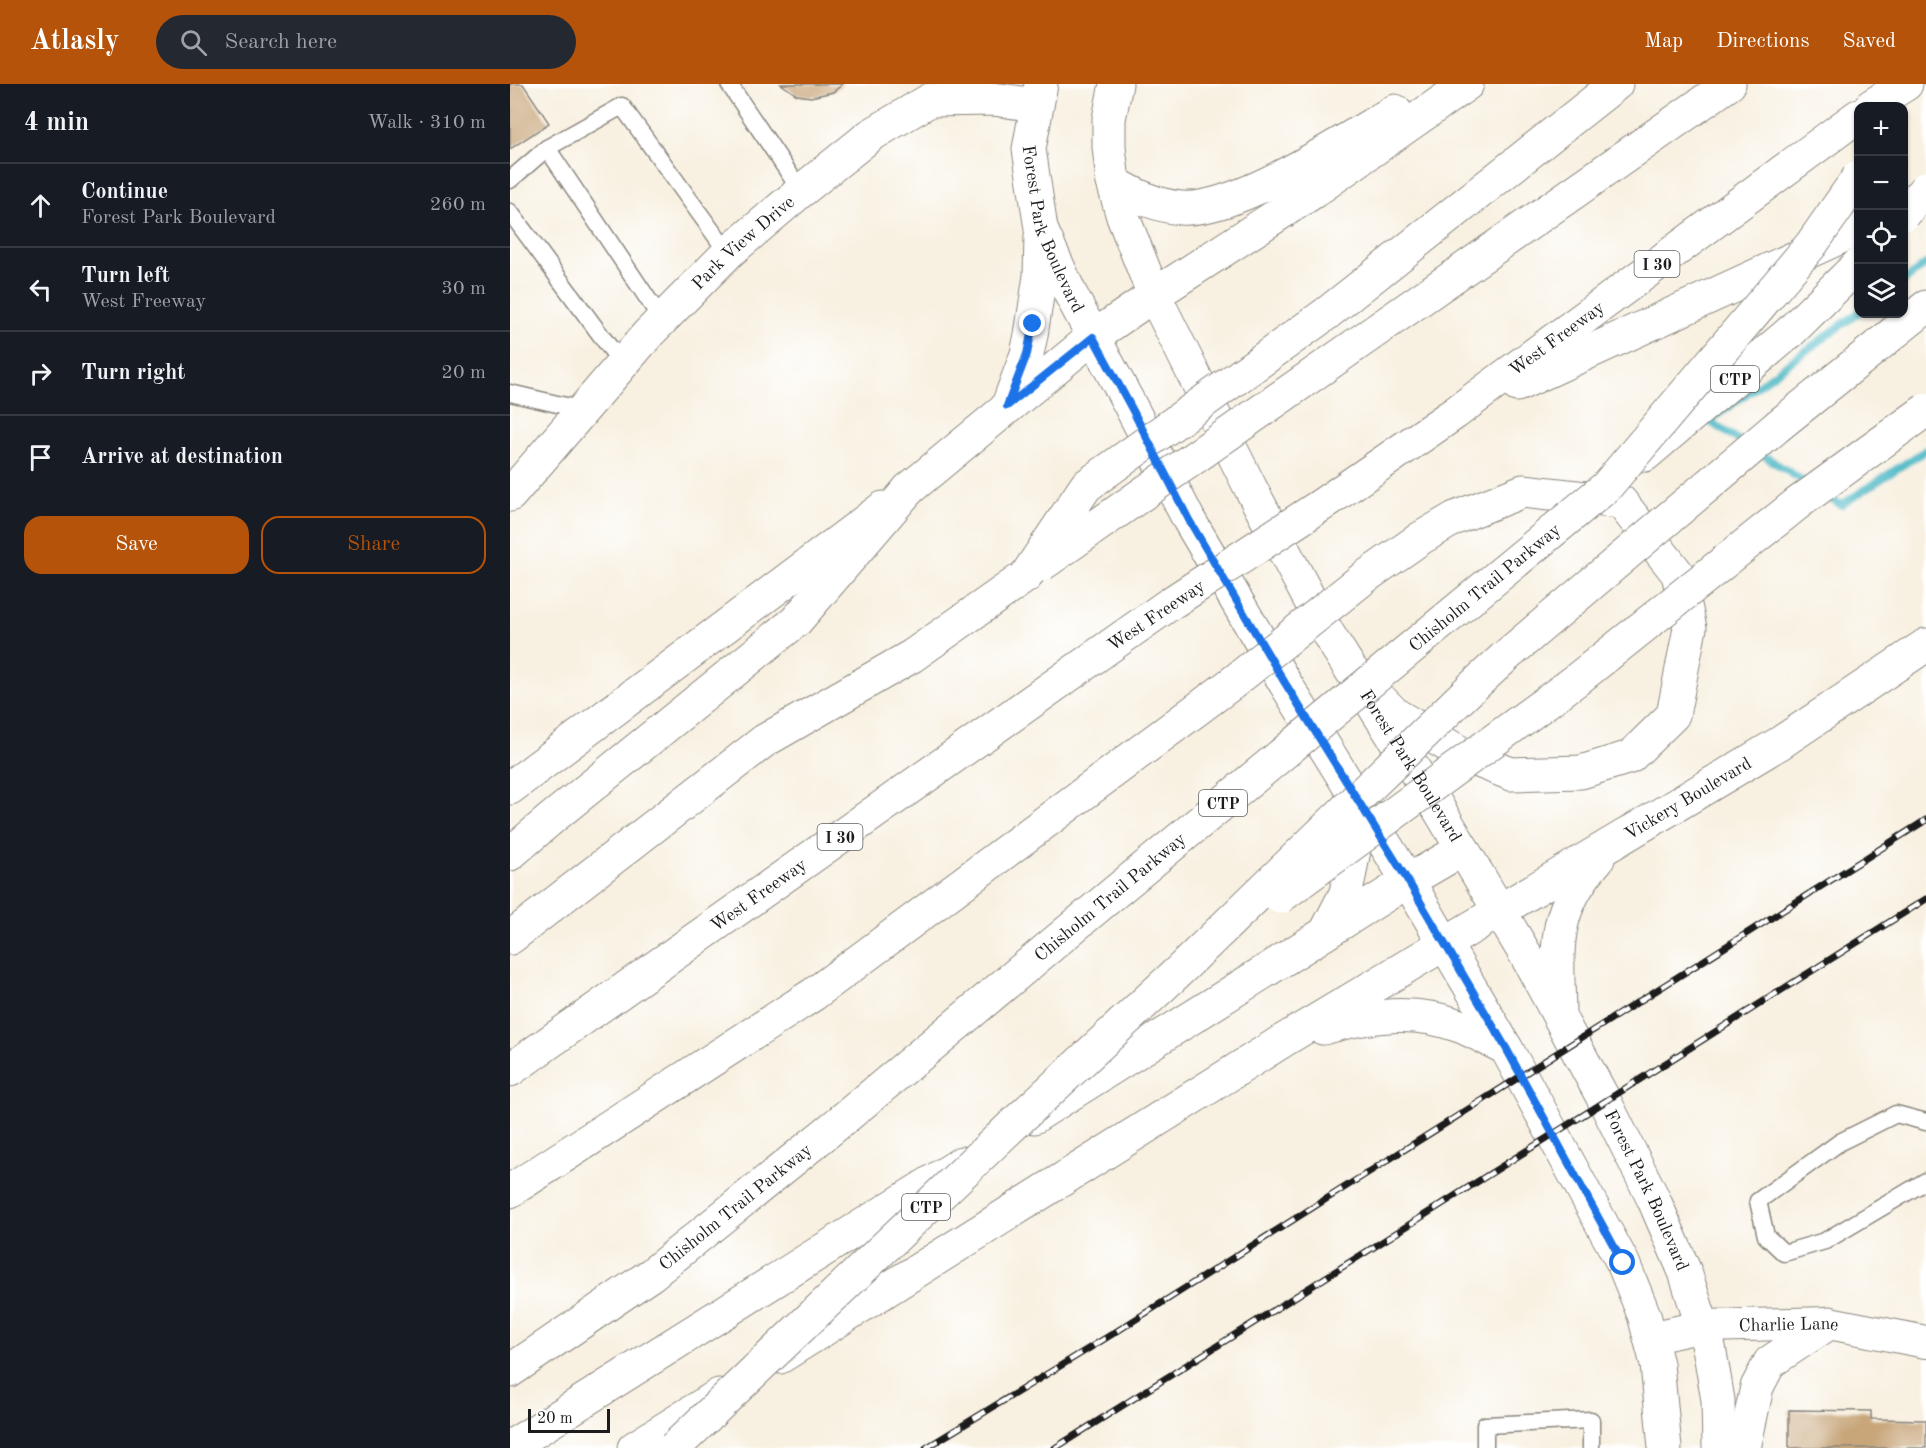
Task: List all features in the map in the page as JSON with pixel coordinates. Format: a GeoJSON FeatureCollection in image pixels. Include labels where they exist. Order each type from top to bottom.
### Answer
{"type":"FeatureCollection","features":[{"type":"Feature","properties":{"kind":"main road","name":"Forest Park Boulevard"},"geometry":{"type":"LineString","coordinates":[[1116,84],[1109,119],[1113,182],[1123,217],[1154,295],[1251,489],[1327,632],[1500,911],[1559,1014],[1654,1200],[1685,1272],[1709,1347],[1718,1400],[1719,1448]]}},
{"type":"Feature","properties":{"kind":"main road"},"geometry":{"type":"LineString","coordinates":[[1113,182],[1138,197],[1180,208],[1203,206],[1225,200],[1271,181],[1444,84]]}},
{"type":"Feature","properties":{"kind":"main road"},"geometry":{"type":"LineString","coordinates":[[510,788],[909,489],[1093,337],[1314,192],[1467,84]]}},
{"type":"Feature","properties":{"kind":"main road"},"geometry":{"type":"LineString","coordinates":[[1026,576],[1086,486],[1326,314],[1616,84]]}},
{"type":"Feature","properties":{"kind":"main road"},"geometry":{"type":"LineString","coordinates":[[510,938],[764,741],[912,656],[1728,84]]}},
{"type":"Feature","properties":{"kind":"main road"},"geometry":{"type":"LineString","coordinates":[[1887,102],[1920,84]]}},
{"type":"Feature","properties":{"kind":"main road","name":"Park View Drive"},"geometry":{"type":"LineString","coordinates":[[510,495],[622,364],[728,253],[871,135],[931,92],[993,99],[1039,94]]}},
{"type":"Feature","properties":{"kind":"main road","name":"Forest Park Boulevard"},"geometry":{"type":"LineString","coordinates":[[1039,94],[1029,149],[1041,229],[1070,293],[1189,520],[1279,674],[1408,881],[1506,1048],[1623,1263],[1644,1315],[1657,1364],[1665,1448]]}},
{"type":"Feature","properties":{"kind":"main road","name":"West Freeway"},"geometry":{"type":"LineString","coordinates":[[510,1070],[1171,603],[1320,506],[1455,413],[1854,125]]}},
{"type":"Feature","properties":{"kind":"main road"},"geometry":{"type":"LineString","coordinates":[[1606,487],[1811,245],[1854,184]]}},
{"type":"Feature","properties":{"kind":"main road"},"geometry":{"type":"LineString","coordinates":[[1907,210],[1926,188]]}},
{"type":"Feature","properties":{"kind":"main road"},"geometry":{"type":"LineString","coordinates":[[1908,207],[1926,199]]}},
{"type":"Feature","properties":{"kind":"main road"},"geometry":{"type":"LineString","coordinates":[[1007,406],[1027,354],[1031,335],[1040,276],[1041,229]]}},
{"type":"Feature","properties":{"kind":"main road"},"geometry":{"type":"LineString","coordinates":[[1455,413],[1854,232]]}},
{"type":"Feature","properties":{"kind":"main road","name":"Chisholm Trail Parkway"},"geometry":{"type":"LineString","coordinates":[[510,1371],[652,1274],[841,1121],[1114,892],[1606,487],[1789,333],[1854,269]]}},
{"type":"Feature","properties":{"kind":"main road","name":"CTP"},"geometry":{"type":"LineString","coordinates":[[674,1448],[1016,1122],[1181,969],[1506,656],[1779,425],[1926,307]]}},
{"type":"Feature","properties":{"kind":"main road"},"geometry":{"type":"LineString","coordinates":[[1181,969],[1575,681],[1798,503],[1926,410]]}},
{"type":"Feature","properties":{"kind":"main road"},"geometry":{"type":"LineString","coordinates":[[510,854],[796,621],[909,489]]}},
{"type":"Feature","properties":{"kind":"main road"},"geometry":{"type":"LineString","coordinates":[[510,1191],[814,994],[1231,684],[1365,577],[1421,538],[1455,518],[1523,490],[1621,502],[1678,574],[1690,628],[1673,715],[1630,757],[1581,772],[1511,774],[1466,756],[1396,715],[1353,673]]}},
{"type":"Feature","properties":{"kind":"main road","name":"Vickery Boulevard"},"geometry":{"type":"LineString","coordinates":[[1284,1040],[1780,743],[1926,645]]}},
{"type":"Feature","properties":{"kind":"main road"},"geometry":{"type":"LineString","coordinates":[[1327,930],[1346,893],[1353,862],[1357,834],[1352,792]]}},
{"type":"Feature","properties":{"kind":"main road"},"geometry":{"type":"LineString","coordinates":[[1559,1014],[1557,942],[1562,918],[1570,896],[1585,874],[1612,843]]}},
{"type":"Feature","properties":{"kind":"main road"},"geometry":{"type":"LineString","coordinates":[[510,1447],[785,1276],[1327,930],[1463,849]]}},
{"type":"Feature","properties":{"kind":"main road"},"geometry":{"type":"LineString","coordinates":[[634,1448],[1284,1040],[1350,1021],[1378,1016],[1405,1015],[1431,1018],[1460,1026],[1506,1048]]}},
{"type":"Feature","properties":{"kind":"main road"},"geometry":{"type":"LineString","coordinates":[[1743,1448],[1757,1387],[1770,1362],[1829,1323]]}},
{"type":"Feature","properties":{"kind":"street","name":"Charlie Lane"},"geometry":{"type":"LineString","coordinates":[[1650,1338],[1702,1326],[1829,1323],[1926,1342]]}},
{"type":"Feature","properties":{"kind":"lane"},"geometry":{"type":"LineString","coordinates":[[729,84],[801,191]]}},
{"type":"Feature","properties":{"kind":"lane"},"geometry":{"type":"LineString","coordinates":[[510,180],[547,148],[622,106],[728,253]]}},
{"type":"Feature","properties":{"kind":"lane"},"geometry":{"type":"LineString","coordinates":[[547,148],[663,320]]}},
{"type":"Feature","properties":{"kind":"lane"},"geometry":{"type":"LineString","coordinates":[[510,212],[622,364]]}},
{"type":"Feature","properties":{"kind":"lane"},"geometry":{"type":"LineString","coordinates":[[510,393],[583,410]]}},
{"type":"Feature","properties":{"kind":"lane"},"geometry":{"type":"LineString","coordinates":[[1926,1122],[1896,1114],[1840,1142],[1758,1201],[1766,1236],[1784,1253],[1825,1241],[1926,1181]]}},
{"type":"Feature","properties":{"kind":"lane"},"geometry":{"type":"LineString","coordinates":[[1485,1448],[1485,1425],[1591,1420],[1591,1448]]}},
{"type":"Feature","properties":{"kind":"building"},"geometry":{"type":"Polygon","coordinates":[[[510,84],[523,84],[549,123],[510,149],[510,84]]]}},
{"type":"Feature","properties":{"kind":"building"},"geometry":{"type":"Polygon","coordinates":[[[781,84],[843,84],[833,92],[811,97],[797,95],[781,84]]]}},
{"type":"Feature","properties":{"kind":"building"},"geometry":{"type":"Polygon","coordinates":[[[1789,1410],[1871,1411],[1871,1419],[1926,1420],[1926,1448],[1789,1448],[1789,1410]]]}},
{"type":"Feature","properties":{"kind":"waterway"},"geometry":{"type":"LineString","coordinates":[[1908,278],[1926,264]]}},
{"type":"Feature","properties":{"kind":"waterway"},"geometry":{"type":"LineString","coordinates":[[1746,445],[1709,421],[1854,316]]}},
{"type":"Feature","properties":{"kind":"waterway"},"geometry":{"type":"LineString","coordinates":[[1823,493],[1841,505],[1926,450]]}},
{"type":"Feature","properties":{"kind":"waterway"},"geometry":{"type":"LineString","coordinates":[[1757,451],[1809,485]]}},
{"type":"Feature","properties":{"kind":"railway"},"geometry":{"type":"LineString","coordinates":[[926,1448],[1114,1333],[1926,820]]}},
{"type":"Feature","properties":{"kind":"railway"},"geometry":{"type":"LineString","coordinates":[[1055,1448],[1926,899]]}},
{"type":"Feature","properties":{"kind":"route"},"geometry":{"type":"LineString","coordinates":[[1033,324],[1027,354],[1007,406],[1093,337],[1189,520],[1285,683],[1408,881],[1506,1048],[1623,1263]]}}]}
